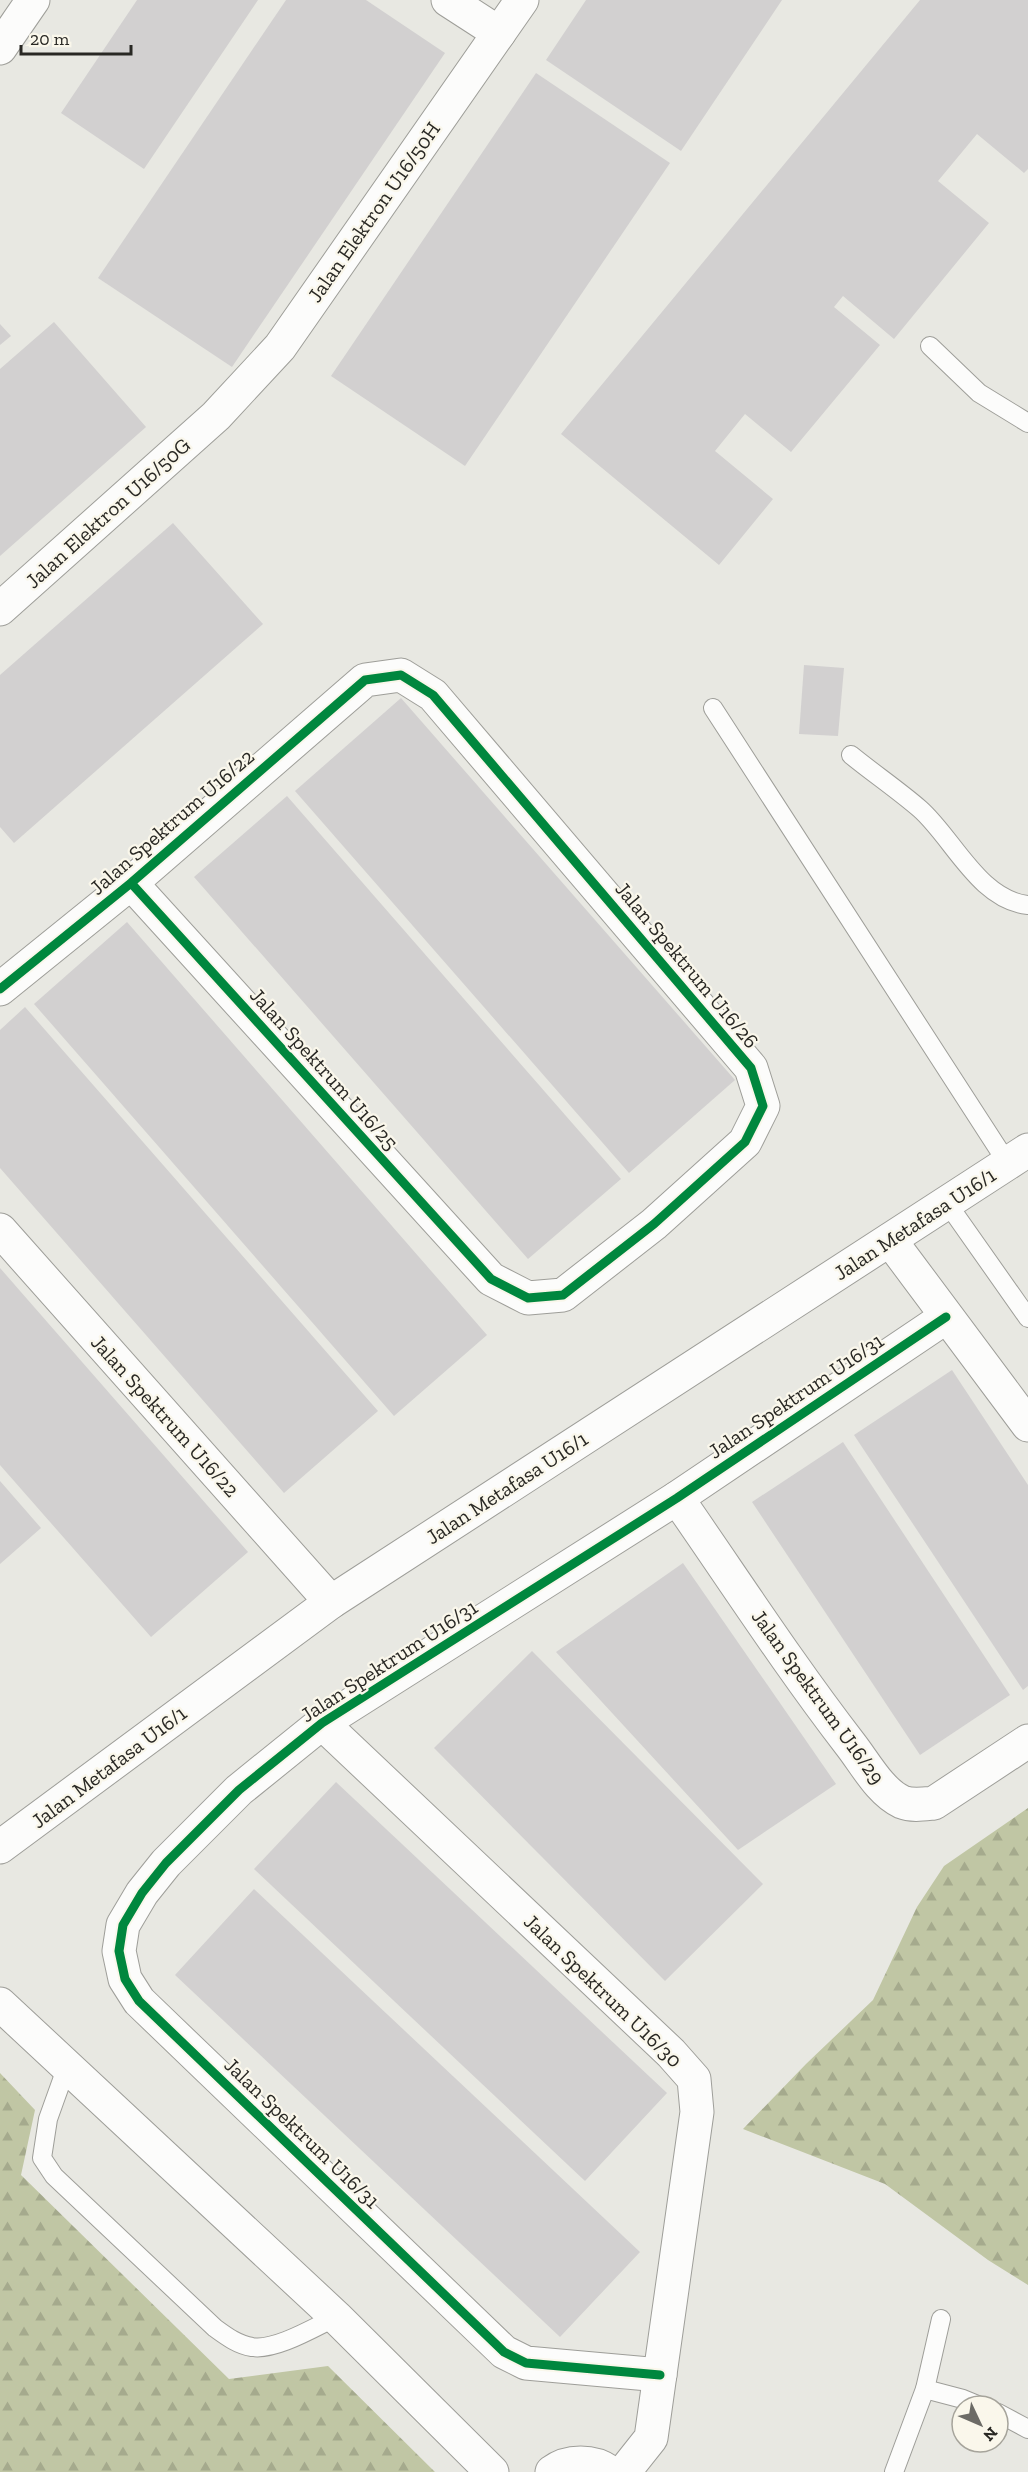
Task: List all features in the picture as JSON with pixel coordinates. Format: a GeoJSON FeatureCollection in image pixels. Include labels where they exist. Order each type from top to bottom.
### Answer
{"type":"FeatureCollection","features":[{"type":"Feature","properties":{"kind":"street"},"geometry":{"type":"LineString","coordinates":[[0,48],[33,0]]}},
{"type":"Feature","properties":{"kind":"street"},"geometry":{"type":"LineString","coordinates":[[448,0],[499,33]]}},
{"type":"Feature","properties":{"kind":"street","name":"Jalan Elektron U16/50H"},"geometry":{"type":"LineString","coordinates":[[216,416],[280,347],[522,0]]}},
{"type":"Feature","properties":{"kind":"street","name":"Jalan Elektron U16/50G"},"geometry":{"type":"LineString","coordinates":[[0,609],[216,416]]}},
{"type":"Feature","properties":{"kind":"street","name":"Jalan Spektrum U16/26"},"geometry":{"type":"LineString","coordinates":[[365,680],[401,675],[433,695],[751,1068],[763,1106],[745,1142],[654,1224],[564,1295],[528,1298],[491,1279]]}},
{"type":"Feature","properties":{"kind":"street","name":"Jalan Spektrum U16/22"},"geometry":{"type":"LineString","coordinates":[[0,989],[131,883],[365,680]]}},
{"type":"Feature","properties":{"kind":"street","name":"Jalan Spektrum U16/25"},"geometry":{"type":"LineString","coordinates":[[131,883],[491,1279]]}},
{"type":"Feature","properties":{"kind":"street","name":"Jalan Metafasa U16/1"},"geometry":{"type":"LineString","coordinates":[[0,1847],[331,1602],[1022,1155]]}},
{"type":"Feature","properties":{"kind":"street","name":"Jalan Spektrum U16/22"},"geometry":{"type":"LineString","coordinates":[[0,1230],[331,1602]]}},
{"type":"Feature","properties":{"kind":"street"},"geometry":{"type":"LineString","coordinates":[[890,1240],[1028,1425]]}},
{"type":"Feature","properties":{"kind":"street","name":"Jalan Spektrum U16/31"},"geometry":{"type":"LineString","coordinates":[[660,2375],[526,2362],[504,2352],[139,2001],[125,1979],[119,1951],[123,1926],[142,1893],[166,1863],[239,1790],[322,1723],[677,1498],[946,1317]]}},
{"type":"Feature","properties":{"kind":"street","name":"Jalan Spektrum U16/29"},"geometry":{"type":"LineString","coordinates":[[677,1498],[816,1700],[877,1779],[903,1802],[918,1805],[934,1803],[1028,1741]]}},
{"type":"Feature","properties":{"kind":"street","name":"Jalan Spektrum U16/30"},"geometry":{"type":"LineString","coordinates":[[322,1723],[671,2053],[694,2079],[697,2112],[651,2438],[624,2472]]}},
{"type":"Feature","properties":{"kind":"street"},"geometry":{"type":"LineString","coordinates":[[0,2004],[336,2318],[492,2472]]}},
{"type":"Feature","properties":{"kind":"street"},"geometry":{"type":"LineString","coordinates":[[552,2472],[573,2464],[590,2464],[610,2472]]}},
{"type":"Feature","properties":{"kind":"lane"},"geometry":{"type":"LineString","coordinates":[[930,346],[979,393],[1028,423]]}},
{"type":"Feature","properties":{"kind":"lane"},"geometry":{"type":"LineString","coordinates":[[713,708],[1022,1155]]}},
{"type":"Feature","properties":{"kind":"lane"},"geometry":{"type":"LineString","coordinates":[[851,755],[921,810],[969,867],[1003,898],[1028,905]]}},
{"type":"Feature","properties":{"kind":"lane"},"geometry":{"type":"LineString","coordinates":[[947,1203],[1028,1318]]}},
{"type":"Feature","properties":{"kind":"lane"},"geometry":{"type":"LineString","coordinates":[[66,2066],[48,2119],[42,2158],[54,2176],[206,2320],[233,2341],[254,2348],[275,2345],[336,2318]]}},
{"type":"Feature","properties":{"kind":"lane"},"geometry":{"type":"LineString","coordinates":[[894,2472],[925,2389],[941,2319]]}},
{"type":"Feature","properties":{"kind":"lane"},"geometry":{"type":"LineString","coordinates":[[925,2389],[950,2396]]}},
{"type":"Feature","properties":{"kind":"lane"},"geometry":{"type":"LineString","coordinates":[[1010,2419],[1028,2429]]}},
{"type":"Feature","properties":{"kind":"green space"},"geometry":{"type":"Polygon","coordinates":[[[1028,1808],[1028,2285],[988,2260],[885,2184],[743,2129],[873,2000],[917,1907],[944,1866],[1028,1808]]]}},
{"type":"Feature","properties":{"kind":"green space"},"geometry":{"type":"Polygon","coordinates":[[[0,2073],[35,2110],[21,2175],[229,2379],[328,2366],[435,2472],[0,2472],[0,2073]]]}},
{"type":"Feature","properties":{"kind":"building"},"geometry":{"type":"Polygon","coordinates":[[[137,0],[258,0],[144,169],[61,113],[137,0]]]}},
{"type":"Feature","properties":{"kind":"building"},"geometry":{"type":"Polygon","coordinates":[[[286,0],[366,0],[445,53],[232,367],[98,278],[286,0]]]}},
{"type":"Feature","properties":{"kind":"building"},"geometry":{"type":"Polygon","coordinates":[[[586,0],[782,0],[681,151],[546,60],[586,0]]]}},
{"type":"Feature","properties":{"kind":"building"},"geometry":{"type":"Polygon","coordinates":[[[920,0],[1028,0],[1028,169],[1024,173],[977,134],[938,181],[989,223],[894,339],[843,296],[834,307],[880,345],[791,452],[745,414],[715,451],[773,499],[719,565],[561,434],[920,0]]]}},
{"type":"Feature","properties":{"kind":"building"},"geometry":{"type":"Polygon","coordinates":[[[536,73],[670,163],[465,466],[331,376],[536,73]]]}},
{"type":"Feature","properties":{"kind":"building"},"geometry":{"type":"Polygon","coordinates":[[[54,322],[146,427],[0,556],[0,369],[54,322]]]}},
{"type":"Feature","properties":{"kind":"building"},"geometry":{"type":"Polygon","coordinates":[[[0,324],[11,336],[0,345],[0,324]]]}},
{"type":"Feature","properties":{"kind":"building"},"geometry":{"type":"Polygon","coordinates":[[[173,523],[263,624],[14,843],[0,827],[0,675],[173,523]]]}},
{"type":"Feature","properties":{"kind":"building"},"geometry":{"type":"Polygon","coordinates":[[[804,665],[844,668],[838,736],[799,734],[804,665]]]}},
{"type":"Feature","properties":{"kind":"building"},"geometry":{"type":"Polygon","coordinates":[[[401,698],[735,1080],[629,1173],[295,791],[401,698]]]}},
{"type":"Feature","properties":{"kind":"building"},"geometry":{"type":"Polygon","coordinates":[[[287,796],[621,1179],[528,1259],[194,877],[287,796]]]}},
{"type":"Feature","properties":{"kind":"building"},"geometry":{"type":"Polygon","coordinates":[[[127,922],[487,1335],[394,1416],[34,1004],[127,922]]]}},
{"type":"Feature","properties":{"kind":"building"},"geometry":{"type":"Polygon","coordinates":[[[25,1007],[378,1411],[284,1493],[0,1168],[0,1030],[25,1007]]]}},
{"type":"Feature","properties":{"kind":"building"},"geometry":{"type":"Polygon","coordinates":[[[0,1268],[248,1552],[151,1637],[0,1465],[0,1268]]]}},
{"type":"Feature","properties":{"kind":"building"},"geometry":{"type":"Polygon","coordinates":[[[952,1370],[1028,1485],[1028,1686],[1023,1690],[854,1435],[952,1370]]]}},
{"type":"Feature","properties":{"kind":"building"},"geometry":{"type":"Polygon","coordinates":[[[843,1442],[1010,1695],[920,1755],[752,1502],[843,1442]]]}},
{"type":"Feature","properties":{"kind":"building"},"geometry":{"type":"Polygon","coordinates":[[[0,1481],[41,1528],[0,1564],[0,1481]]]}},
{"type":"Feature","properties":{"kind":"building"},"geometry":{"type":"Polygon","coordinates":[[[683,1563],[836,1784],[738,1850],[556,1652],[683,1563]]]}},
{"type":"Feature","properties":{"kind":"building"},"geometry":{"type":"Polygon","coordinates":[[[532,1651],[763,1884],[665,1981],[434,1748],[532,1651]]]}},
{"type":"Feature","properties":{"kind":"building"},"geometry":{"type":"Polygon","coordinates":[[[336,1782],[667,2093],[585,2181],[254,1869],[336,1782]]]}},
{"type":"Feature","properties":{"kind":"building"},"geometry":{"type":"Polygon","coordinates":[[[254,1889],[640,2252],[560,2337],[175,1975],[254,1889]]]}},
{"type":"Feature","properties":{"kind":"cycle path"},"geometry":{"type":"LineString","coordinates":[[0,989],[131,883],[365,680],[401,675],[433,695],[751,1068],[763,1106],[745,1142],[654,1224],[563,1295],[528,1298],[491,1279],[131,883]]}},
{"type":"Feature","properties":{"kind":"cycle path"},"geometry":{"type":"LineString","coordinates":[[660,2375],[526,2363],[504,2352],[139,2001],[125,1979],[119,1951],[123,1925],[142,1893],[166,1863],[239,1790],[322,1723],[677,1498],[946,1317]]}}]}
